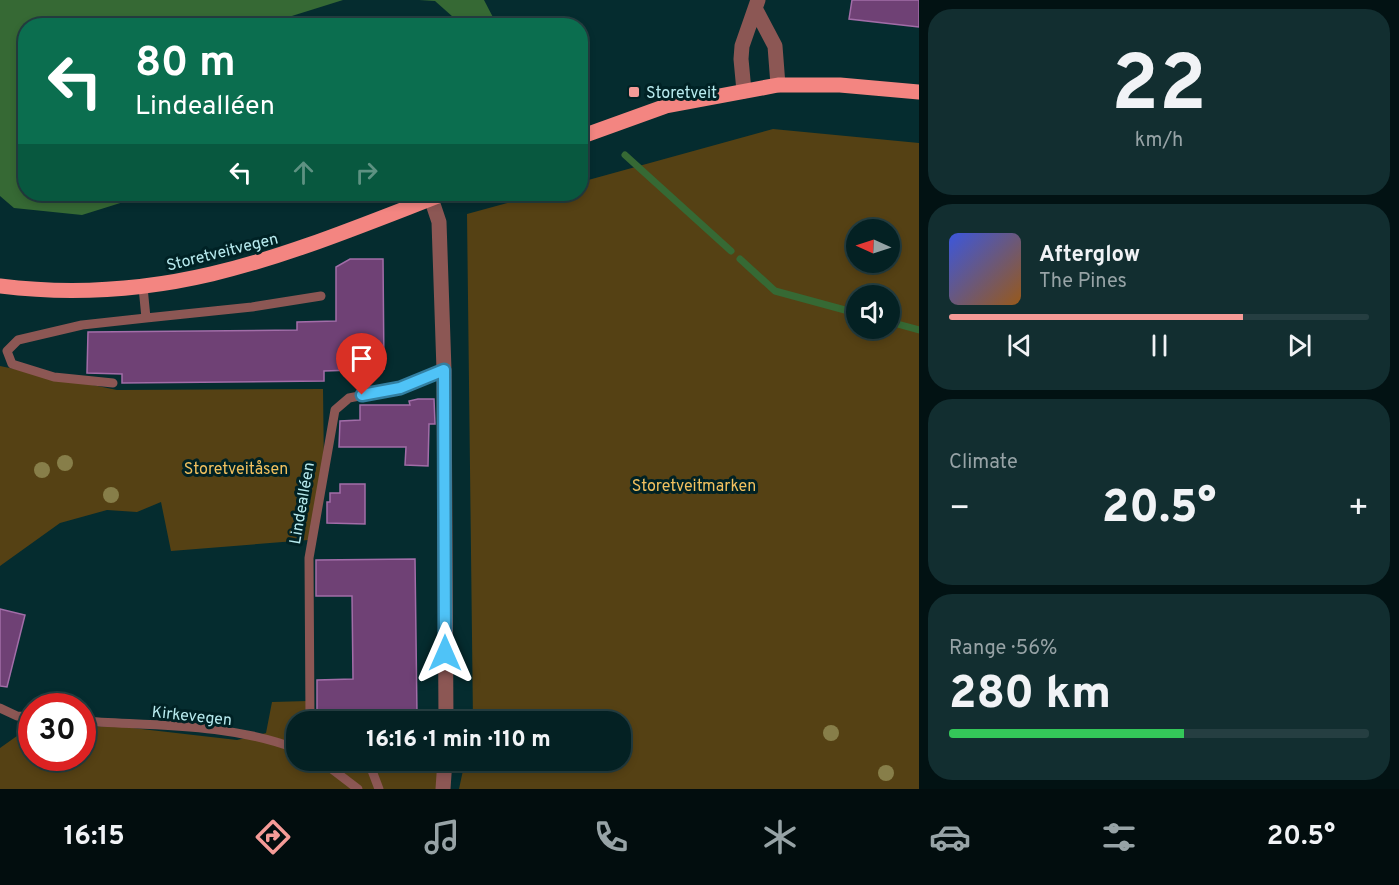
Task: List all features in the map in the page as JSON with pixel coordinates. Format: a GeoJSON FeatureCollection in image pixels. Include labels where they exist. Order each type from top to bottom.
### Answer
{"type":"FeatureCollection","features":[{"type":"Feature","properties":{"kind":"main road"},"geometry":{"type":"LineString","coordinates":[[588,134],[666,106],[778,85],[840,85],[919,92]]}},
{"type":"Feature","properties":{"kind":"main road","name":"Storetveitvegen"},"geometry":{"type":"LineString","coordinates":[[0,286],[56,290],[143,288],[185,281],[279,256],[424,201]]}},
{"type":"Feature","properties":{"kind":"street"},"geometry":{"type":"LineString","coordinates":[[757,5],[774,45],[778,85]]}},
{"type":"Feature","properties":{"kind":"street"},"geometry":{"type":"LineString","coordinates":[[744,91],[742,46],[757,5]]}},
{"type":"Feature","properties":{"kind":"street"},"geometry":{"type":"LineString","coordinates":[[437,201],[444,370],[446,711]]}},
{"type":"Feature","properties":{"kind":"street"},"geometry":{"type":"LineString","coordinates":[[443,789],[444,771]]}},
{"type":"Feature","properties":{"kind":"lane"},"geometry":{"type":"LineString","coordinates":[[143,288],[146,318]]}},
{"type":"Feature","properties":{"kind":"lane"},"geometry":{"type":"LineString","coordinates":[[113,383],[54,377],[12,364],[7,351],[18,340],[82,326],[252,307],[321,296]]}},
{"type":"Feature","properties":{"kind":"lane","name":"Lindealléen"},"geometry":{"type":"LineString","coordinates":[[310,711],[309,558],[335,410],[349,398],[400,388],[444,370]]}},
{"type":"Feature","properties":{"kind":"lane"},"geometry":{"type":"LineString","coordinates":[[0,708],[18,716]]}},
{"type":"Feature","properties":{"kind":"lane","name":"Kirkevegen"},"geometry":{"type":"LineString","coordinates":[[96,722],[199,729],[286,746]]}},
{"type":"Feature","properties":{"kind":"lane"},"geometry":{"type":"LineString","coordinates":[[334,771],[358,789]]}},
{"type":"Feature","properties":{"kind":"lane"},"geometry":{"type":"LineString","coordinates":[[372,771],[379,789]]}},
{"type":"Feature","properties":{"kind":"green space","name":"Storetveitmarken"},"geometry":{"type":"Polygon","coordinates":[[[773,129],[919,143],[919,789],[459,789],[463,771],[631,771],[631,711],[473,711],[467,214],[514,201],[588,201],[588,180],[773,129]]]}},
{"type":"Feature","properties":{"kind":"green space","name":"Storetveitåsen"},"geometry":{"type":"Polygon","coordinates":[[[0,366],[117,390],[323,389],[324,471],[308,540],[171,551],[161,502],[137,512],[107,510],[60,523],[0,566],[0,366]]]}},
{"type":"Feature","properties":{"kind":"green space"},"geometry":{"type":"Polygon","coordinates":[[[308,701],[309,711],[286,711],[286,771],[444,771],[445,789],[0,789],[0,748],[18,735],[18,771],[96,771],[96,726],[124,727],[237,740],[266,733],[272,702],[308,701]]]}},
{"type":"Feature","properties":{"kind":"shaded area"},"geometry":{"type":"Polygon","coordinates":[[[0,0],[343,0],[285,18],[18,18],[18,201],[127,201],[82,215],[14,208],[0,196],[0,0]]]}},
{"type":"Feature","properties":{"kind":"shaded area"},"geometry":{"type":"Polygon","coordinates":[[[419,0],[484,0],[493,18],[454,18],[435,1],[419,0]]]}},
{"type":"Feature","properties":{"kind":"building"},"geometry":{"type":"Polygon","coordinates":[[[852,0],[919,0],[919,27],[849,19],[852,0]]]}},
{"type":"Feature","properties":{"kind":"building"},"geometry":{"type":"Polygon","coordinates":[[[350,259],[383,259],[384,369],[324,371],[324,381],[122,383],[122,374],[87,373],[88,332],[297,330],[297,322],[336,321],[336,267],[350,259]]]}},
{"type":"Feature","properties":{"kind":"building"},"geometry":{"type":"Polygon","coordinates":[[[434,399],[435,424],[429,424],[428,466],[405,465],[406,447],[339,447],[340,421],[360,420],[360,405],[410,405],[409,401],[434,399]]]}},
{"type":"Feature","properties":{"kind":"building"},"geometry":{"type":"Polygon","coordinates":[[[340,484],[365,484],[365,524],[327,523],[327,502],[330,502],[330,493],[340,493],[340,484]]]}},
{"type":"Feature","properties":{"kind":"building"},"geometry":{"type":"Polygon","coordinates":[[[415,559],[417,711],[317,711],[317,680],[353,679],[352,596],[316,596],[316,560],[415,559]]]}},
{"type":"Feature","properties":{"kind":"building"},"geometry":{"type":"Polygon","coordinates":[[[0,609],[25,615],[7,687],[0,686],[0,609]]]}},
{"type":"Feature","properties":{"kind":"waterway"},"geometry":{"type":"LineString","coordinates":[[625,155],[731,251]]}},
{"type":"Feature","properties":{"kind":"waterway"},"geometry":{"type":"LineString","coordinates":[[740,259],[775,291],[846,310]]}},
{"type":"Feature","properties":{"kind":"waterway"},"geometry":{"type":"LineString","coordinates":[[900,325],[919,330]]}},
{"type":"Feature","properties":{"kind":"place","name":"Storetveit"},"geometry":{"type":"Point","coordinates":[634,92]}},
{"type":"Feature","properties":{"kind":"route"},"geometry":{"type":"LineString","coordinates":[[362,395],[400,388],[425,380],[444,370],[445,653]]}}]}
